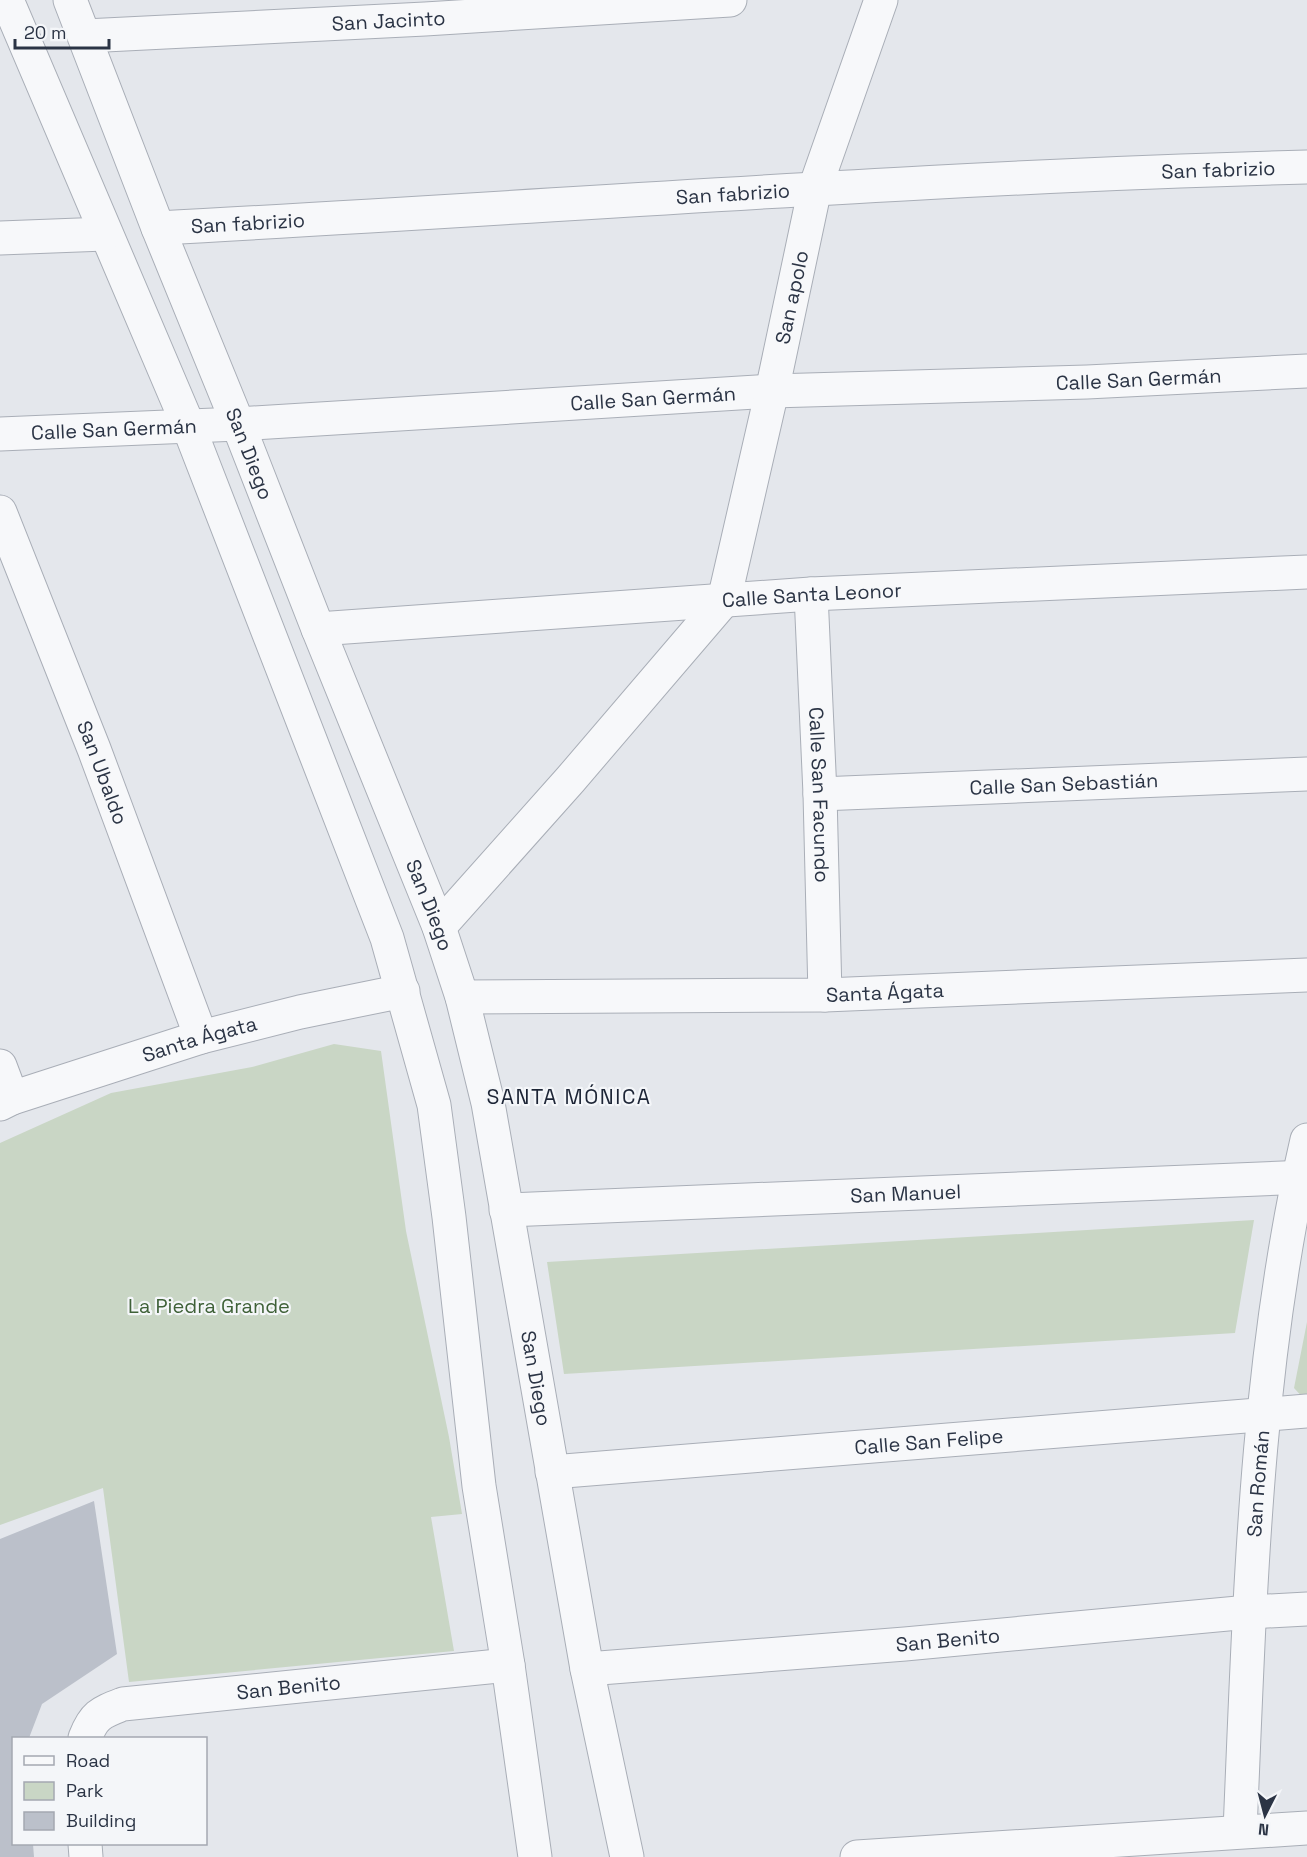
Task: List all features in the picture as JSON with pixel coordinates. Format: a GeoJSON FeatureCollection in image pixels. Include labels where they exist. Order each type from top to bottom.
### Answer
{"type":"FeatureCollection","features":[{"type":"Feature","properties":{"kind":"street"},"geometry":{"type":"LineString","coordinates":[[7,0],[12,41],[105,234],[188,425],[387,938],[403,991],[434,1105],[479,1486],[508,1665],[535,1857]]}},
{"type":"Feature","properties":{"kind":"street","name":"San Diego"},"geometry":{"type":"LineString","coordinates":[[70,0],[158,228],[439,927],[462,997],[488,1103],[587,1670],[627,1857]]}},
{"type":"Feature","properties":{"kind":"street","name":"San Jacinto"},"geometry":{"type":"LineString","coordinates":[[85,36],[425,19],[730,0]]}},
{"type":"Feature","properties":{"kind":"street","name":"San apolo"},"geometry":{"type":"LineString","coordinates":[[724,600],[815,188],[881,0]]}},
{"type":"Feature","properties":{"kind":"street","name":"San fabrizio"},"geometry":{"type":"LineString","coordinates":[[158,228],[454,212],[815,188],[1160,171],[1307,167]]}},
{"type":"Feature","properties":{"kind":"street"},"geometry":{"type":"LineString","coordinates":[[0,238],[105,234]]}},
{"type":"Feature","properties":{"kind":"street","name":"Calle San Germán"},"geometry":{"type":"LineString","coordinates":[[0,434],[238,424],[772,391],[1087,382],[1307,371]]}},
{"type":"Feature","properties":{"kind":"street","name":"San Ubaldo"},"geometry":{"type":"LineString","coordinates":[[0,512],[94,749],[201,1037]]}},
{"type":"Feature","properties":{"kind":"street","name":"Calle Santa Leonor"},"geometry":{"type":"LineString","coordinates":[[318,629],[811,594],[1307,572]]}},
{"type":"Feature","properties":{"kind":"street","name":"Calle San Facundo"},"geometry":{"type":"LineString","coordinates":[[811,594],[820,794],[825,995]]}},
{"type":"Feature","properties":{"kind":"street"},"geometry":{"type":"LineString","coordinates":[[439,927],[570,780],[724,600]]}},
{"type":"Feature","properties":{"kind":"street","name":"Calle San Sebastián"},"geometry":{"type":"LineString","coordinates":[[820,794],[1307,774]]}},
{"type":"Feature","properties":{"kind":"street","name":"Santa Ágata"},"geometry":{"type":"LineString","coordinates":[[462,997],[825,995],[1307,975]]}},
{"type":"Feature","properties":{"kind":"street","name":"Santa Ágata"},"geometry":{"type":"LineString","coordinates":[[6,1101],[201,1037],[300,1012],[403,991]]}},
{"type":"Feature","properties":{"kind":"street"},"geometry":{"type":"LineString","coordinates":[[0,1066],[6,1101]]}},
{"type":"Feature","properties":{"kind":"street","name":"San Román"},"geometry":{"type":"LineString","coordinates":[[1240,1831],[1249,1612],[1263,1414],[1303,1177],[1307,1140]]}},
{"type":"Feature","properties":{"kind":"street","name":"San Manuel"},"geometry":{"type":"LineString","coordinates":[[506,1210],[1303,1177]]}},
{"type":"Feature","properties":{"kind":"street","name":"Calle San Felipe"},"geometry":{"type":"LineString","coordinates":[[552,1472],[1307,1411]]}},
{"type":"Feature","properties":{"kind":"street","name":"San Benito"},"geometry":{"type":"LineString","coordinates":[[587,1670],[894,1645],[1249,1612],[1307,1610]]}},
{"type":"Feature","properties":{"kind":"street","name":"San Benito"},"geometry":{"type":"LineString","coordinates":[[86,1737],[92,1721],[106,1711],[123,1704],[508,1665]]}},
{"type":"Feature","properties":{"kind":"street"},"geometry":{"type":"LineString","coordinates":[[857,1857],[1307,1828]]}},
{"type":"Feature","properties":{"kind":"green space","name":"La Piedra Grande"},"geometry":{"type":"Polygon","coordinates":[[[334,1044],[381,1051],[406,1231],[449,1437],[462,1514],[431,1517],[454,1651],[129,1682],[103,1488],[0,1525],[0,1143],[111,1093],[252,1067],[334,1044]]]}},
{"type":"Feature","properties":{"kind":"green space"},"geometry":{"type":"Polygon","coordinates":[[[1254,1220],[1235,1333],[564,1374],[547,1262],[1254,1220]]]}},
{"type":"Feature","properties":{"kind":"green space"},"geometry":{"type":"Polygon","coordinates":[[[1307,1322],[1307,1402],[1294,1388],[1307,1322]]]}},
{"type":"Feature","properties":{"kind":"building"},"geometry":{"type":"Polygon","coordinates":[[[94,1501],[117,1654],[42,1704],[29,1737],[12,1737],[12,1845],[33,1845],[34,1857],[0,1857],[0,1539],[94,1501]]]}},
{"type":"Feature","properties":{"kind":"district","name":"SANTA MÓNICA"},"geometry":{"type":"Point","coordinates":[569,1096]}}]}
